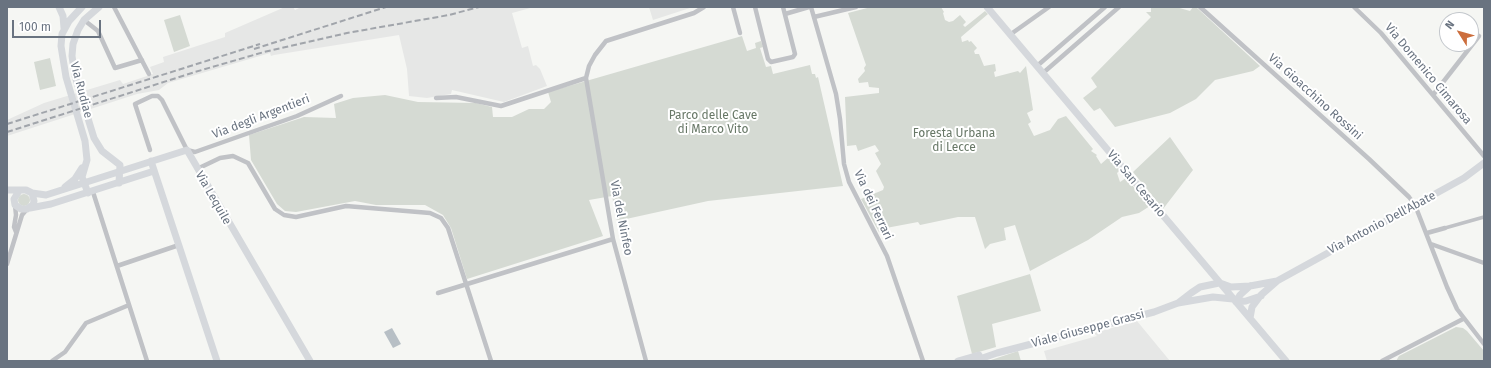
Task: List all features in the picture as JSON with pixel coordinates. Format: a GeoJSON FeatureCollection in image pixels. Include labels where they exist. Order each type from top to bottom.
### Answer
{"type":"FeatureCollection","features":[{"type":"Feature","properties":{"kind":"main road","name":"Via Rudiae"},"geometry":{"type":"LineString","coordinates":[[59,7],[63,16],[62,56],[85,141],[87,154],[87,160],[82,174],[84,182]]}},
{"type":"Feature","properties":{"kind":"main road"},"geometry":{"type":"LineString","coordinates":[[62,34],[68,21],[82,7]]}},
{"type":"Feature","properties":{"kind":"main road","name":"Via Rudiae"},"geometry":{"type":"LineString","coordinates":[[100,7],[84,20],[73,44],[72,56],[75,76],[94,138],[102,151],[118,161],[121,170]]}},
{"type":"Feature","properties":{"kind":"main road","name":"Via San Cesario"},"geometry":{"type":"LineString","coordinates":[[987,7],[1286,361]]}},
{"type":"Feature","properties":{"kind":"main road"},"geometry":{"type":"LineString","coordinates":[[7,190],[26,190],[32,193],[46,195],[187,150]]}},
{"type":"Feature","properties":{"kind":"main road","name":"Via Lequile"},"geometry":{"type":"LineString","coordinates":[[187,150],[310,361]]}},
{"type":"Feature","properties":{"kind":"main road"},"geometry":{"type":"LineString","coordinates":[[59,191],[75,179],[87,154]]}},
{"type":"Feature","properties":{"kind":"main road"},"geometry":{"type":"LineString","coordinates":[[151,161],[218,361]]}},
{"type":"Feature","properties":{"kind":"main road","name":"Via Antonio Dell'Abate"},"geometry":{"type":"LineString","coordinates":[[1250,318],[1252,307],[1261,295],[1277,281],[1464,178],[1484,163]]}},
{"type":"Feature","properties":{"kind":"main road"},"geometry":{"type":"LineString","coordinates":[[119,183],[121,170]]}},
{"type":"Feature","properties":{"kind":"main road"},"geometry":{"type":"LineString","coordinates":[[7,195],[20,209],[29,208],[51,204],[154,171]]}},
{"type":"Feature","properties":{"kind":"main road"},"geometry":{"type":"LineString","coordinates":[[84,182],[90,192]]}},
{"type":"Feature","properties":{"kind":"main road"},"geometry":{"type":"LineString","coordinates":[[15,204],[15,195],[19,191]]}},
{"type":"Feature","properties":{"kind":"main road"},"geometry":{"type":"LineString","coordinates":[[29,208],[34,201],[32,193]]}},
{"type":"Feature","properties":{"kind":"main road","name":"Via Antonio Dell'Abate"},"geometry":{"type":"LineString","coordinates":[[1219,282],[1231,287],[1250,286],[1277,281]]}},
{"type":"Feature","properties":{"kind":"main road"},"geometry":{"type":"LineString","coordinates":[[1213,297],[1218,290],[1219,282]]}},
{"type":"Feature","properties":{"kind":"main road","name":"Viale Giuseppe Grassi"},"geometry":{"type":"LineString","coordinates":[[1178,304],[1190,293],[1200,287],[1219,282]]}},
{"type":"Feature","properties":{"kind":"main road"},"geometry":{"type":"LineString","coordinates":[[1235,300],[1250,286]]}},
{"type":"Feature","properties":{"kind":"main road","name":"Via Antonio Dell'Abate"},"geometry":{"type":"LineString","coordinates":[[1235,300],[1246,301],[1261,295]]}},
{"type":"Feature","properties":{"kind":"main road","name":"Viale Giuseppe Grassi"},"geometry":{"type":"LineString","coordinates":[[974,361],[997,353],[1178,304],[1213,297],[1235,300]]}},
{"type":"Feature","properties":{"kind":"main road","name":"Viale Giuseppe Grassi"},"geometry":{"type":"LineString","coordinates":[[958,361],[983,354],[997,353]]}},
{"type":"Feature","properties":{"kind":"street"},"geometry":{"type":"LineString","coordinates":[[114,7],[149,74]]}},
{"type":"Feature","properties":{"kind":"street"},"geometry":{"type":"LineString","coordinates":[[436,98],[456,97],[501,106],[586,78],[589,66],[595,55],[606,41],[694,13],[704,7]]}},
{"type":"Feature","properties":{"kind":"street"},"geometry":{"type":"LineString","coordinates":[[733,7],[740,33]]}},
{"type":"Feature","properties":{"kind":"street"},"geometry":{"type":"LineString","coordinates":[[756,7],[768,60],[771,62],[793,57],[795,54],[783,7]]}},
{"type":"Feature","properties":{"kind":"street"},"geometry":{"type":"LineString","coordinates":[[785,14],[810,7]]}},
{"type":"Feature","properties":{"kind":"street","name":"Via dei Ferrari"},"geometry":{"type":"LineString","coordinates":[[810,7],[836,94],[844,164],[849,182],[887,256],[923,361]]}},
{"type":"Feature","properties":{"kind":"street"},"geometry":{"type":"LineString","coordinates":[[814,17],[856,7]]}},
{"type":"Feature","properties":{"kind":"street"},"geometry":{"type":"LineString","coordinates":[[1010,34],[1050,7]]}},
{"type":"Feature","properties":{"kind":"street"},"geometry":{"type":"LineString","coordinates":[[1037,66],[1105,7]]}},
{"type":"Feature","properties":{"kind":"street"},"geometry":{"type":"LineString","coordinates":[[1043,73],[1119,7]]}},
{"type":"Feature","properties":{"kind":"street","name":"Via Gioacchino Rossini"},"geometry":{"type":"LineString","coordinates":[[1200,7],[1369,159],[1415,205]]}},
{"type":"Feature","properties":{"kind":"street","name":"Via Domenico Cimarosa"},"geometry":{"type":"LineString","coordinates":[[1354,7],[1381,33],[1484,156]]}},
{"type":"Feature","properties":{"kind":"street"},"geometry":{"type":"LineString","coordinates":[[84,20],[98,31],[115,68],[142,60]]}},
{"type":"Feature","properties":{"kind":"street"},"geometry":{"type":"LineString","coordinates":[[1433,95],[1467,52]]}},
{"type":"Feature","properties":{"kind":"street","name":"Via del Ninfeo"},"geometry":{"type":"LineString","coordinates":[[586,78],[613,239],[646,361]]}},
{"type":"Feature","properties":{"kind":"street","name":"Via Lequile"},"geometry":{"type":"LineString","coordinates":[[150,150],[135,104],[152,96],[158,96],[162,100],[187,150]]}},
{"type":"Feature","properties":{"kind":"street","name":"Via degli Argentieri"},"geometry":{"type":"LineString","coordinates":[[187,150],[195,152],[236,138],[297,116],[341,96]]}},
{"type":"Feature","properties":{"kind":"street"},"geometry":{"type":"LineString","coordinates":[[197,169],[220,158],[233,156],[248,163],[275,209],[284,215],[296,217],[346,206],[430,212],[440,218],[448,228],[491,361]]}},
{"type":"Feature","properties":{"kind":"street"},"geometry":{"type":"LineString","coordinates":[[90,192],[117,266],[147,361]]}},
{"type":"Feature","properties":{"kind":"street"},"geometry":{"type":"LineString","coordinates":[[15,204],[16,215],[14,227],[16,232]]}},
{"type":"Feature","properties":{"kind":"street"},"geometry":{"type":"LineString","coordinates":[[1415,205],[1447,287],[1463,319],[1484,344]]}},
{"type":"Feature","properties":{"kind":"street"},"geometry":{"type":"LineString","coordinates":[[7,264],[22,215],[29,208]]}},
{"type":"Feature","properties":{"kind":"street"},"geometry":{"type":"LineString","coordinates":[[1427,233],[1484,217]]}},
{"type":"Feature","properties":{"kind":"street"},"geometry":{"type":"LineString","coordinates":[[438,293],[613,239]]}},
{"type":"Feature","properties":{"kind":"street"},"geometry":{"type":"LineString","coordinates":[[1431,244],[1484,263]]}},
{"type":"Feature","properties":{"kind":"street"},"geometry":{"type":"LineString","coordinates":[[117,266],[179,245]]}},
{"type":"Feature","properties":{"kind":"street"},"geometry":{"type":"LineString","coordinates":[[52,361],[65,352],[86,323],[129,305]]}},
{"type":"Feature","properties":{"kind":"street"},"geometry":{"type":"LineString","coordinates":[[1382,361],[1463,319]]}},
{"type":"Feature","properties":{"kind":"shaded area"},"geometry":{"type":"Polygon","coordinates":[[[285,7],[293,7],[295,10],[301,7],[534,7],[512,13],[522,48],[528,46],[533,66],[536,65],[540,69],[547,86],[504,102],[452,90],[451,94],[427,98],[409,96],[407,69],[399,35],[271,56],[270,53],[168,83],[159,90],[137,94],[7,136],[7,120],[44,103],[120,80],[123,84],[153,74],[150,67],[164,62],[163,57],[225,37],[225,33],[285,7]]]}},
{"type":"Feature","properties":{"kind":"shaded area"},"geometry":{"type":"Polygon","coordinates":[[[649,7],[693,7],[653,20],[649,7]]]}},
{"type":"Feature","properties":{"kind":"shaded area"},"geometry":{"type":"Polygon","coordinates":[[[1137,321],[1170,361],[1047,361],[1044,351],[1097,336],[1094,333],[1137,321]]]}},
{"type":"Feature","properties":{"kind":"shaded area"},"geometry":{"type":"Polygon","coordinates":[[[392,328],[401,344],[393,348],[384,332],[392,328]]]}},
{"type":"Feature","properties":{"kind":"green space","name":"Foresta Urbana di Lecce"},"geometry":{"type":"Polygon","coordinates":[[[871,7],[941,7],[944,12],[945,20],[949,22],[953,21],[960,15],[966,22],[963,25],[965,27],[985,11],[988,14],[961,37],[962,42],[968,40],[969,42],[971,41],[977,48],[974,51],[975,54],[979,54],[984,66],[995,64],[995,77],[1018,71],[1020,73],[1026,66],[1033,110],[1027,113],[1031,122],[1028,124],[1034,136],[1050,130],[1058,119],[1066,116],[1093,149],[1091,151],[1097,155],[1096,156],[1101,164],[1109,157],[1120,170],[1117,173],[1120,182],[1126,178],[1150,206],[1139,213],[1122,217],[1088,240],[1030,271],[1015,225],[1004,228],[1006,240],[990,244],[985,249],[975,217],[958,217],[920,225],[918,222],[886,228],[879,232],[861,199],[883,190],[884,187],[876,171],[881,164],[875,153],[879,151],[875,145],[858,151],[856,145],[847,146],[845,97],[879,93],[879,88],[869,87],[868,82],[859,83],[858,79],[865,71],[864,68],[866,65],[848,13],[871,7]]]}},
{"type":"Feature","properties":{"kind":"green space"},"geometry":{"type":"Polygon","coordinates":[[[1151,7],[1176,7],[1190,11],[1193,7],[1196,7],[1260,66],[1253,71],[1215,80],[1196,99],[1170,113],[1115,127],[1100,108],[1094,111],[1083,98],[1097,87],[1091,78],[1151,17],[1146,12],[1151,12],[1151,7]]]}},
{"type":"Feature","properties":{"kind":"green space"},"geometry":{"type":"Polygon","coordinates":[[[180,15],[190,46],[174,52],[164,20],[180,15]]]}},
{"type":"Feature","properties":{"kind":"green space","name":"Parco delle Cave di Marco Vito"},"geometry":{"type":"Polygon","coordinates":[[[742,36],[747,51],[756,48],[755,43],[761,41],[763,47],[760,48],[766,67],[771,66],[773,74],[810,65],[812,74],[815,74],[816,78],[818,77],[843,186],[708,201],[617,221],[612,196],[589,200],[603,236],[467,279],[451,228],[443,215],[425,205],[376,205],[355,201],[296,212],[285,211],[277,204],[251,160],[249,135],[304,117],[336,118],[334,104],[353,98],[385,95],[418,102],[476,103],[492,107],[493,117],[512,117],[529,109],[544,109],[551,102],[548,92],[742,36]]]}},
{"type":"Feature","properties":{"kind":"green space"},"geometry":{"type":"Polygon","coordinates":[[[50,58],[56,86],[40,90],[34,62],[50,58]]]}},
{"type":"Feature","properties":{"kind":"green space"},"geometry":{"type":"Polygon","coordinates":[[[1170,137],[1193,170],[1163,209],[1133,172],[1170,137]]]}},
{"type":"Feature","properties":{"kind":"green space"},"geometry":{"type":"Polygon","coordinates":[[[24,194],[28,196],[30,200],[28,204],[24,206],[20,204],[18,200],[20,196],[24,194]]]}},
{"type":"Feature","properties":{"kind":"green space"},"geometry":{"type":"Polygon","coordinates":[[[1030,274],[1041,311],[992,324],[996,347],[972,354],[957,296],[1030,274]]]}},
{"type":"Feature","properties":{"kind":"green space"},"geometry":{"type":"Polygon","coordinates":[[[1456,327],[1463,328],[1467,331],[1484,351],[1484,361],[1396,361],[1399,356],[1456,327]]]}},
{"type":"Feature","properties":{"kind":"green space"},"geometry":{"type":"Polygon","coordinates":[[[1018,351],[1021,361],[988,361],[1018,351]]]}},
{"type":"Feature","properties":{"kind":"railway"},"geometry":{"type":"LineString","coordinates":[[254,49],[386,7]]}},
{"type":"Feature","properties":{"kind":"railway"},"geometry":{"type":"LineString","coordinates":[[7,132],[195,72],[264,52],[347,33],[449,15],[479,7]]}},
{"type":"Feature","properties":{"kind":"railway"},"geometry":{"type":"LineString","coordinates":[[7,124],[260,44]]}}]}
